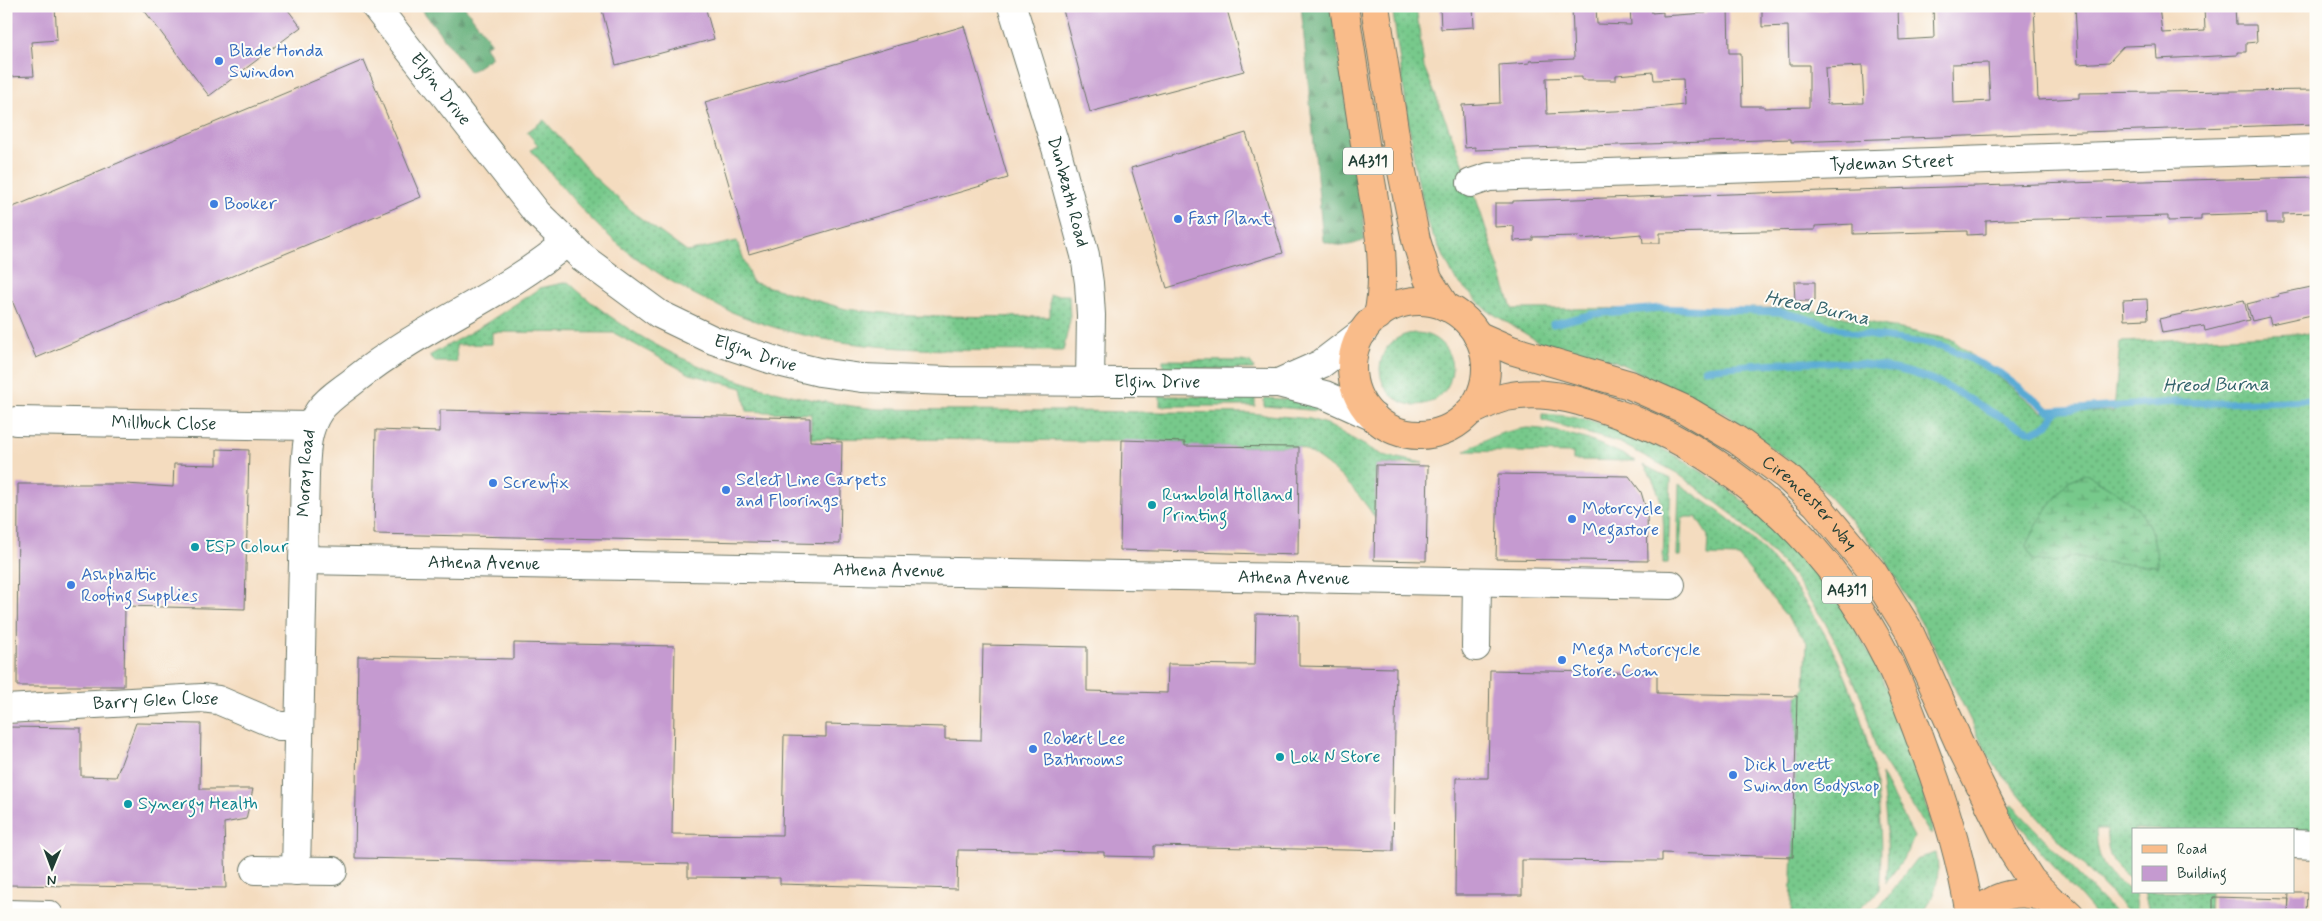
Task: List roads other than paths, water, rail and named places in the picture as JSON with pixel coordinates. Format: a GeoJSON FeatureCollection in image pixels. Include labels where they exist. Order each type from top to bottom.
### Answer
{"type":"FeatureCollection","features":[{"type":"Feature","properties":{"kind":"main road","name":"A4311"},"geometry":{"type":"LineString","coordinates":[[1344,6],[1378,225],[1382,279],[1382,298],[1370,324],[1354,350],[1352,376],[1360,399],[1374,417],[1398,432],[1421,435],[1450,428],[1469,412],[1478,399],[1486,376],[1485,355],[1477,335],[1466,321],[1446,307],[1427,302],[1411,302],[1390,308],[1370,324]]}},
{"type":"Feature","properties":{"kind":"main road","name":"A4311"},"geometry":{"type":"LineString","coordinates":[[1375,6],[1396,142],[1416,240],[1428,278],[1446,307]]}},
{"type":"Feature","properties":{"kind":"main road","name":"Cirencester Way"},"geometry":{"type":"LineString","coordinates":[[1477,335],[1529,356],[1624,383],[1686,410],[1748,448],[1786,476],[1816,504],[1866,563],[1898,611],[2013,852],[2031,880],[2064,908]]}},
{"type":"Feature","properties":{"kind":"main road","name":"Cirencester Way"},"geometry":{"type":"LineString","coordinates":[[1469,412],[1506,397],[1546,394],[1595,406],[1644,424],[1700,454],[1750,489],[1796,530],[1824,559],[1848,591],[1889,661],[1915,726],[1947,818],[1967,893],[1970,915]]}},
{"type":"Feature","properties":{"kind":"main road","name":"A4311"},"geometry":{"type":"LineString","coordinates":[[1976,915],[1998,898],[2015,893],[2033,893],[2064,908]]}},
{"type":"Feature","properties":{"kind":"street","name":"Elgin Drive"},"geometry":{"type":"LineString","coordinates":[[375,6],[537,213],[583,258],[659,314],[713,340],[782,363],[819,372],[862,378],[950,382],[1278,383],[1324,395],[1374,417]]}},
{"type":"Feature","properties":{"kind":"street","name":"Dunbeath Road"},"geometry":{"type":"LineString","coordinates":[[1012,6],[1056,148],[1085,255],[1091,316],[1090,382]]}},
{"type":"Feature","properties":{"kind":"street","name":"Tydeman Street"},"geometry":{"type":"LineString","coordinates":[[1471,183],[1489,177],[2316,149]]}},
{"type":"Feature","properties":{"kind":"street","name":"Moray Road"},"geometry":{"type":"LineString","coordinates":[[296,871],[306,450],[311,426],[319,411],[332,398],[380,360],[520,276],[550,257],[567,242]]}},
{"type":"Feature","properties":{"kind":"street","name":"Elgin Drive"},"geometry":{"type":"LineString","coordinates":[[1278,383],[1321,364],[1370,324]]}},
{"type":"Feature","properties":{"kind":"street","name":"Millbuck Close"},"geometry":{"type":"LineString","coordinates":[[16,421],[311,426]]}},
{"type":"Feature","properties":{"kind":"street","name":"Athena Avenue"},"geometry":{"type":"LineString","coordinates":[[303,560],[1671,585]]}},
{"type":"Feature","properties":{"kind":"street"},"geometry":{"type":"LineString","coordinates":[[1476,646],[1477,582]]}},
{"type":"Feature","properties":{"kind":"street","name":"Barry Glen Close"},"geometry":{"type":"LineString","coordinates":[[6,709],[202,698],[218,700],[279,726],[299,726]]}},
{"type":"Feature","properties":{"kind":"street"},"geometry":{"type":"LineString","coordinates":[[2294,844],[2316,845]]}},
{"type":"Feature","properties":{"kind":"street"},"geometry":{"type":"LineString","coordinates":[[255,870],[332,871]]}},
{"type":"Feature","properties":{"kind":"street"},"geometry":{"type":"LineString","coordinates":[[6,914],[49,915]]}},
{"type":"Feature","properties":{"kind":"waterway","name":"Hreod Burna"},"geometry":{"type":"LineString","coordinates":[[1553,324],[1593,314],[1660,308],[1779,312],[1853,333],[1943,346],[2000,373],[2049,411],[2175,402],[2219,403],[2316,400]]}},
{"type":"Feature","properties":{"kind":"waterway","name":"Hreod Burna"},"geometry":{"type":"LineString","coordinates":[[1705,369],[1790,362],[1820,362],[1878,366],[1906,371],[1958,392],[2007,421],[2033,432],[2047,425],[2057,411]]}},
{"type":"Feature","properties":{"kind":"place","name":"Blade Honda Swindon"},"geometry":{"type":"Point","coordinates":[219,61]}},
{"type":"Feature","properties":{"kind":"place","name":"Booker"},"geometry":{"type":"Point","coordinates":[214,204]}},
{"type":"Feature","properties":{"kind":"place","name":"Fast Plant"},"geometry":{"type":"Point","coordinates":[1178,219]}},
{"type":"Feature","properties":{"kind":"place","name":"Screwfix"},"geometry":{"type":"Point","coordinates":[493,483]}},
{"type":"Feature","properties":{"kind":"place","name":"Select Line Carpets and Floorings"},"geometry":{"type":"Point","coordinates":[726,490]}},
{"type":"Feature","properties":{"kind":"place","name":"Rumbold Holland Printing"},"geometry":{"type":"Point","coordinates":[1152,505]}},
{"type":"Feature","properties":{"kind":"place","name":"Motorcycle Megastore"},"geometry":{"type":"Point","coordinates":[1572,519]}},
{"type":"Feature","properties":{"kind":"place","name":"ESP Colour"},"geometry":{"type":"Point","coordinates":[195,547]}},
{"type":"Feature","properties":{"kind":"place","name":"Ashphaltic Roofing Supplies"},"geometry":{"type":"Point","coordinates":[71,585]}},
{"type":"Feature","properties":{"kind":"place","name":"Mega Motorcycle Store. Com"},"geometry":{"type":"Point","coordinates":[1562,660]}},
{"type":"Feature","properties":{"kind":"place","name":"Robert Lee Bathrooms"},"geometry":{"type":"Point","coordinates":[1033,749]}},
{"type":"Feature","properties":{"kind":"place","name":"Lok N Store"},"geometry":{"type":"Point","coordinates":[1280,757]}},
{"type":"Feature","properties":{"kind":"place","name":"Dick Lovett Swindon Bodyshop"},"geometry":{"type":"Point","coordinates":[1733,775]}},
{"type":"Feature","properties":{"kind":"place","name":"Synergy Health"},"geometry":{"type":"Point","coordinates":[128,804]}}]}
